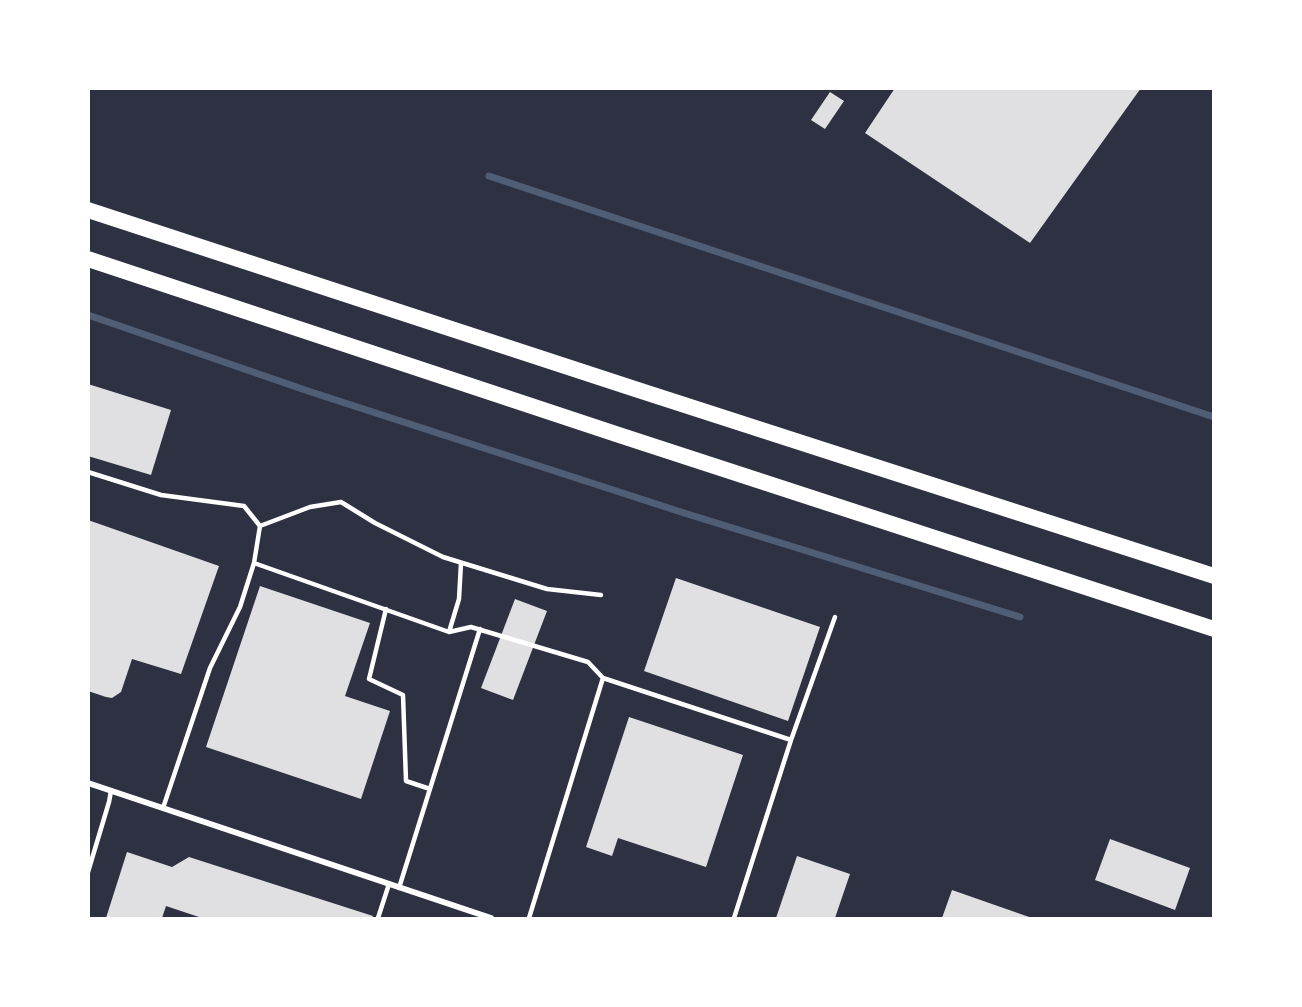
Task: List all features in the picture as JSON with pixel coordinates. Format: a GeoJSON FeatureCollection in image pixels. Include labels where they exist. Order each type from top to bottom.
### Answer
{"type":"FeatureCollection","features":[{"type":"Feature","properties":{"kind":"highway"},"geometry":{"type":"LineString","coordinates":[[88,210],[1214,576]]}},
{"type":"Feature","properties":{"kind":"highway"},"geometry":{"type":"LineString","coordinates":[[88,259],[1214,629]]}},
{"type":"Feature","properties":{"kind":"street"},"geometry":{"type":"LineString","coordinates":[[88,783],[491,918]]}},
{"type":"Feature","properties":{"kind":"lane"},"geometry":{"type":"LineString","coordinates":[[88,472],[161,495],[244,506],[260,526],[254,563],[240,607],[210,668],[163,808]]}},
{"type":"Feature","properties":{"kind":"lane"},"geometry":{"type":"LineString","coordinates":[[260,526],[310,507],[341,502],[375,523],[443,557],[547,589],[601,595]]}},
{"type":"Feature","properties":{"kind":"lane"},"geometry":{"type":"LineString","coordinates":[[254,563],[449,632],[471,627],[588,662],[603,678],[791,740]]}},
{"type":"Feature","properties":{"kind":"lane"},"geometry":{"type":"LineString","coordinates":[[449,632],[459,599],[461,563]]}},
{"type":"Feature","properties":{"kind":"lane"},"geometry":{"type":"LineString","coordinates":[[386,609],[369,680],[403,694],[406,781],[430,789]]}},
{"type":"Feature","properties":{"kind":"lane"},"geometry":{"type":"LineString","coordinates":[[734,918],[791,740],[835,618]]}},
{"type":"Feature","properties":{"kind":"lane"},"geometry":{"type":"LineString","coordinates":[[399,888],[480,629]]}},
{"type":"Feature","properties":{"kind":"lane"},"geometry":{"type":"LineString","coordinates":[[529,918],[603,678]]}},
{"type":"Feature","properties":{"kind":"lane"},"geometry":{"type":"LineString","coordinates":[[88,872],[111,791]]}},
{"type":"Feature","properties":{"kind":"lane"},"geometry":{"type":"LineString","coordinates":[[378,918],[389,884]]}},
{"type":"Feature","properties":{"kind":"building"},"geometry":{"type":"Polygon","coordinates":[[[895,88],[1141,88],[1030,243],[865,133],[895,88]]]}},
{"type":"Feature","properties":{"kind":"building"},"geometry":{"type":"Polygon","coordinates":[[[830,92],[844,101],[825,129],[811,120],[830,92]]]}},
{"type":"Feature","properties":{"kind":"building"},"geometry":{"type":"Polygon","coordinates":[[[88,384],[171,410],[151,475],[88,456],[88,384]]]}},
{"type":"Feature","properties":{"kind":"building"},"geometry":{"type":"Polygon","coordinates":[[[88,520],[219,566],[181,674],[132,659],[121,692],[112,698],[88,691],[88,520]]]}},
{"type":"Feature","properties":{"kind":"building"},"geometry":{"type":"Polygon","coordinates":[[[676,578],[820,627],[788,721],[644,671],[676,578]]]}},
{"type":"Feature","properties":{"kind":"building"},"geometry":{"type":"Polygon","coordinates":[[[260,586],[370,623],[345,696],[390,711],[361,799],[206,747],[260,586]]]}},
{"type":"Feature","properties":{"kind":"building"},"geometry":{"type":"Polygon","coordinates":[[[515,599],[547,611],[513,700],[481,688],[515,599]]]}},
{"type":"Feature","properties":{"kind":"building"},"geometry":{"type":"Polygon","coordinates":[[[629,717],[743,755],[706,867],[618,838],[612,856],[586,847],[629,717]]]}},
{"type":"Feature","properties":{"kind":"building"},"geometry":{"type":"Polygon","coordinates":[[[1110,839],[1190,868],[1175,910],[1095,880],[1110,839]]]}},
{"type":"Feature","properties":{"kind":"building"},"geometry":{"type":"Polygon","coordinates":[[[127,852],[172,867],[189,857],[373,916],[372,918],[202,918],[166,906],[162,918],[106,918],[127,852]]]}},
{"type":"Feature","properties":{"kind":"building"},"geometry":{"type":"Polygon","coordinates":[[[797,856],[850,874],[835,918],[776,918],[797,856]]]}},
{"type":"Feature","properties":{"kind":"building"},"geometry":{"type":"Polygon","coordinates":[[[952,890],[1032,918],[942,918],[952,890]]]}},
{"type":"Feature","properties":{"kind":"waterway"},"geometry":{"type":"LineString","coordinates":[[489,176],[1214,417]]}},
{"type":"Feature","properties":{"kind":"waterway"},"geometry":{"type":"LineString","coordinates":[[88,315],[308,391],[681,512],[1020,617]]}}]}
